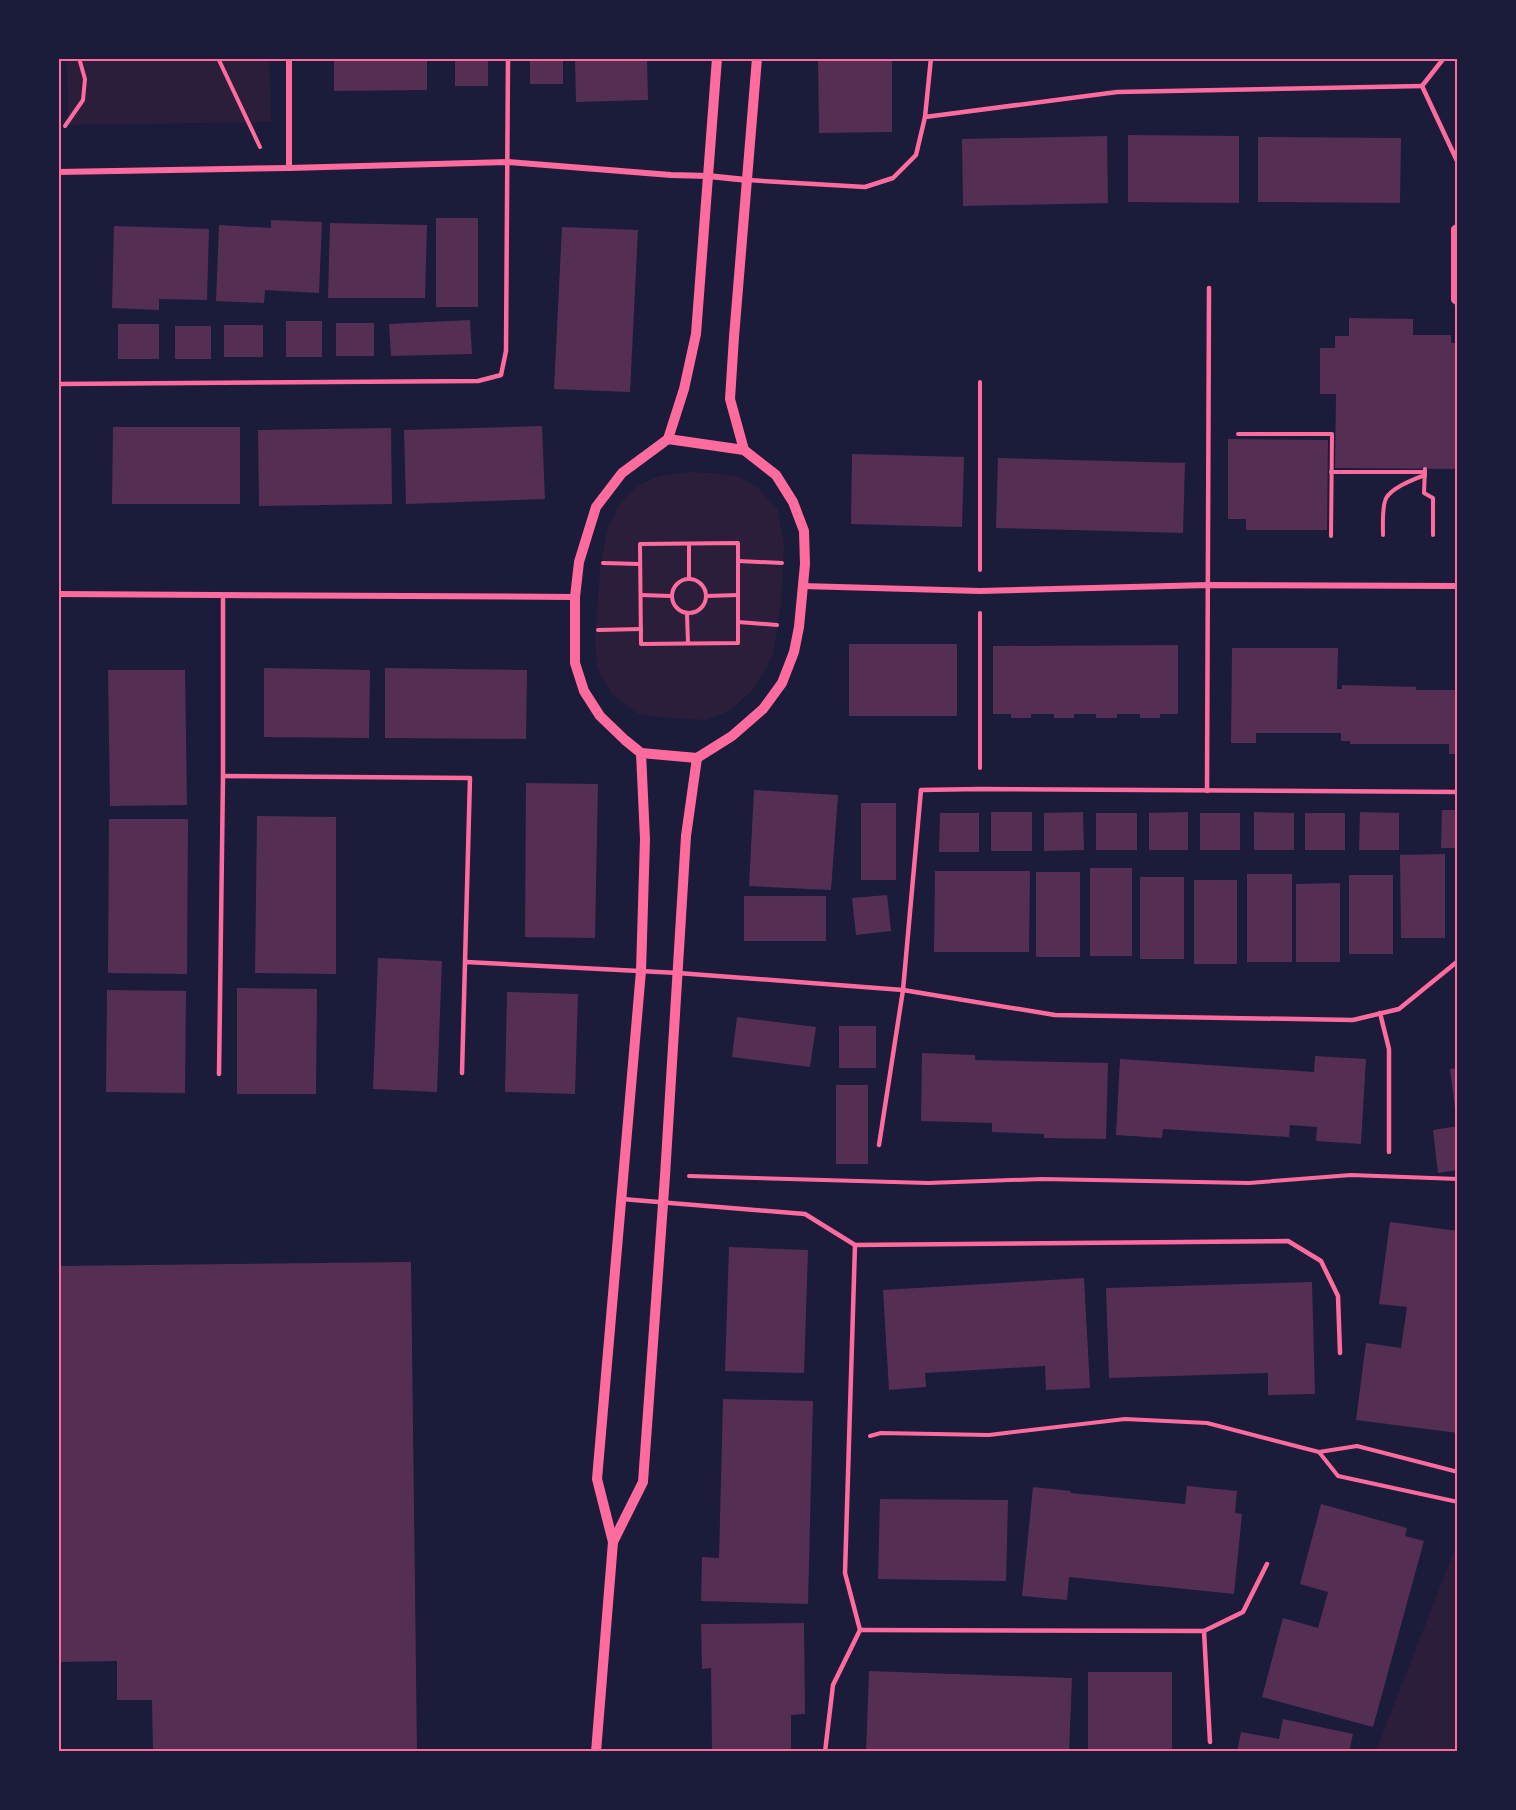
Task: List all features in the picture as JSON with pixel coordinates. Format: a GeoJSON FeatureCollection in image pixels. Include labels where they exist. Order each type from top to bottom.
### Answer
{"type":"FeatureCollection","features":[{"type":"Feature","properties":{"kind":"street"},"geometry":{"type":"LineString","coordinates":[[289,168],[290,58]]}},
{"type":"Feature","properties":{"kind":"street"},"geometry":{"type":"LineString","coordinates":[[668,440],[744,450],[776,476],[793,502],[804,531],[805,564],[799,627],[794,652],[782,683],[762,709],[732,736],[697,758],[641,753],[600,716],[584,691],[575,663],[574,631],[579,562],[596,507],[622,473],[668,440],[684,389],[696,334],[717,58]]}},
{"type":"Feature","properties":{"kind":"street"},"geometry":{"type":"LineString","coordinates":[[744,450],[730,399],[757,58]]}},
{"type":"Feature","properties":{"kind":"street"},"geometry":{"type":"LineString","coordinates":[[58,172],[508,162],[747,180]]}},
{"type":"Feature","properties":{"kind":"street"},"geometry":{"type":"LineString","coordinates":[[1458,226],[1454,229],[1454,300],[1458,303]]}},
{"type":"Feature","properties":{"kind":"street"},"geometry":{"type":"LineString","coordinates":[[802,586],[980,591],[1208,585],[1458,586]]}},
{"type":"Feature","properties":{"kind":"street"},"geometry":{"type":"LineString","coordinates":[[58,594],[575,597]]}},
{"type":"Feature","properties":{"kind":"street"},"geometry":{"type":"LineString","coordinates":[[596,1752],[613,1542],[597,1479],[641,971],[645,832],[641,753]]}},
{"type":"Feature","properties":{"kind":"street"},"geometry":{"type":"LineString","coordinates":[[613,1542],[643,1482],[686,836],[697,758]]}},
{"type":"Feature","properties":{"kind":"lane"},"geometry":{"type":"LineString","coordinates":[[58,384],[478,381],[501,375],[506,351],[508,58]]}},
{"type":"Feature","properties":{"kind":"lane"},"geometry":{"type":"LineString","coordinates":[[747,180],[865,187],[893,178],[916,155],[926,117],[932,58]]}},
{"type":"Feature","properties":{"kind":"lane"},"geometry":{"type":"LineString","coordinates":[[1422,86],[1444,58]]}},
{"type":"Feature","properties":{"kind":"lane"},"geometry":{"type":"LineString","coordinates":[[926,117],[1118,92],[1422,86]]}},
{"type":"Feature","properties":{"kind":"lane"},"geometry":{"type":"LineString","coordinates":[[1422,86],[1458,163]]}},
{"type":"Feature","properties":{"kind":"lane"},"geometry":{"type":"LineString","coordinates":[[1207,791],[1209,288]]}},
{"type":"Feature","properties":{"kind":"lane"},"geometry":{"type":"LineString","coordinates":[[219,1074],[223,596]]}},
{"type":"Feature","properties":{"kind":"lane"},"geometry":{"type":"LineString","coordinates":[[223,776],[470,778],[462,1073]]}},
{"type":"Feature","properties":{"kind":"lane"},"geometry":{"type":"LineString","coordinates":[[879,1145],[903,990],[921,790],[1458,792]]}},
{"type":"Feature","properties":{"kind":"lane"},"geometry":{"type":"LineString","coordinates":[[466,962],[641,971],[903,990],[1055,1015],[1353,1020],[1399,1009],[1458,961]]}},
{"type":"Feature","properties":{"kind":"lane"},"geometry":{"type":"LineString","coordinates":[[1380,1013],[1389,1049],[1389,1152]]}},
{"type":"Feature","properties":{"kind":"lane"},"geometry":{"type":"LineString","coordinates":[[622,1198],[805,1214],[855,1245],[1288,1241],[1321,1261],[1338,1296],[1340,1353]]}},
{"type":"Feature","properties":{"kind":"lane"},"geometry":{"type":"LineString","coordinates":[[825,1752],[832,1685],[860,1630],[845,1573],[855,1245]]}},
{"type":"Feature","properties":{"kind":"lane"},"geometry":{"type":"LineString","coordinates":[[860,1630],[1204,1631],[1243,1612],[1267,1564]]}},
{"type":"Feature","properties":{"kind":"lane"},"geometry":{"type":"LineString","coordinates":[[1204,1631],[1210,1742]]}},
{"type":"Feature","properties":{"kind":"path"},"geometry":{"type":"LineString","coordinates":[[65,126],[83,100],[85,80],[79,58]]}},
{"type":"Feature","properties":{"kind":"path"},"geometry":{"type":"LineString","coordinates":[[218,58],[270,169]]}},
{"type":"Feature","properties":{"kind":"path"},"geometry":{"type":"LineString","coordinates":[[1238,434],[1332,434],[1331,536]]}},
{"type":"Feature","properties":{"kind":"path"},"geometry":{"type":"LineString","coordinates":[[1331,472],[1425,472]]}},
{"type":"Feature","properties":{"kind":"path"},"geometry":{"type":"LineString","coordinates":[[1425,472],[1424,493],[1433,498],[1433,535]]}},
{"type":"Feature","properties":{"kind":"path"},"geometry":{"type":"LineString","coordinates":[[1383,535],[1385,498],[1389,493],[1425,472]]}},
{"type":"Feature","properties":{"kind":"path"},"geometry":{"type":"LineString","coordinates":[[738,543],[738,643],[640,644],[640,544],[689,544],[738,543]]}},
{"type":"Feature","properties":{"kind":"path"},"geometry":{"type":"LineString","coordinates":[[689,544],[689,579]]}},
{"type":"Feature","properties":{"kind":"path"},"geometry":{"type":"LineString","coordinates":[[738,561],[805,564]]}},
{"type":"Feature","properties":{"kind":"path"},"geometry":{"type":"LineString","coordinates":[[600,563],[640,564]]}},
{"type":"Feature","properties":{"kind":"path"},"geometry":{"type":"LineString","coordinates":[[689,579],[694,579],[703,585],[706,596],[703,607],[699,611],[687,614],[676,609],[671,596],[678,583],[689,579]]}},
{"type":"Feature","properties":{"kind":"path"},"geometry":{"type":"LineString","coordinates":[[640,595],[671,596]]}},
{"type":"Feature","properties":{"kind":"path"},"geometry":{"type":"LineString","coordinates":[[706,596],[738,595]]}},
{"type":"Feature","properties":{"kind":"path"},"geometry":{"type":"LineString","coordinates":[[687,614],[688,643]]}},
{"type":"Feature","properties":{"kind":"path"},"geometry":{"type":"LineString","coordinates":[[738,622],[778,625]]}},
{"type":"Feature","properties":{"kind":"path"},"geometry":{"type":"LineString","coordinates":[[574,631],[640,629]]}},
{"type":"Feature","properties":{"kind":"path"},"geometry":{"type":"LineString","coordinates":[[665,1176],[928,1183],[1042,1179],[1249,1183],[1351,1175],[1458,1179]]}},
{"type":"Feature","properties":{"kind":"path"},"geometry":{"type":"LineString","coordinates":[[849,1441],[881,1434],[989,1436],[1125,1419],[1207,1423],[1319,1452],[1357,1446],[1458,1472]]}},
{"type":"Feature","properties":{"kind":"path"},"geometry":{"type":"LineString","coordinates":[[1319,1452],[1338,1476],[1458,1502]]}},
{"type":"Feature","properties":{"kind":"shaded area"},"geometry":{"type":"Polygon","coordinates":[[[67,59],[269,59],[271,122],[68,125],[67,59]]]}},
{"type":"Feature","properties":{"kind":"shaded area"},"geometry":{"type":"Polygon","coordinates":[[[689,472],[740,477],[758,488],[778,510],[784,545],[781,604],[773,655],[755,687],[730,711],[706,720],[638,714],[611,693],[597,667],[595,640],[600,568],[607,531],[621,502],[638,485],[660,476],[689,472]]]}},
{"type":"Feature","properties":{"kind":"shaded area"},"geometry":{"type":"Polygon","coordinates":[[[1457,1543],[1457,1751],[1376,1751],[1457,1543]]]}},
{"type":"Feature","properties":{"kind":"building"},"geometry":{"type":"Polygon","coordinates":[[[334,58],[427,58],[427,90],[334,91],[334,58]]]}},
{"type":"Feature","properties":{"kind":"building"},"geometry":{"type":"Polygon","coordinates":[[[455,58],[488,58],[488,86],[455,86],[455,58]]]}},
{"type":"Feature","properties":{"kind":"building"},"geometry":{"type":"Polygon","coordinates":[[[530,58],[563,58],[563,84],[530,84],[530,58]]]}},
{"type":"Feature","properties":{"kind":"building"},"geometry":{"type":"Polygon","coordinates":[[[575,58],[647,58],[648,100],[576,102],[575,58]]]}},
{"type":"Feature","properties":{"kind":"building"},"geometry":{"type":"Polygon","coordinates":[[[818,58],[892,58],[892,132],[819,133],[818,58]]]}},
{"type":"Feature","properties":{"kind":"building"},"geometry":{"type":"Polygon","coordinates":[[[1128,135],[1239,136],[1239,203],[1128,202],[1128,135]]]}},
{"type":"Feature","properties":{"kind":"building"},"geometry":{"type":"Polygon","coordinates":[[[1107,136],[1108,203],[963,206],[962,139],[1107,136]]]}},
{"type":"Feature","properties":{"kind":"building"},"geometry":{"type":"Polygon","coordinates":[[[1258,137],[1401,138],[1400,203],[1258,202],[1258,137]]]}},
{"type":"Feature","properties":{"kind":"building"},"geometry":{"type":"Polygon","coordinates":[[[436,218],[478,218],[478,307],[436,307],[436,218]]]}},
{"type":"Feature","properties":{"kind":"building"},"geometry":{"type":"Polygon","coordinates":[[[271,220],[322,222],[319,293],[265,290],[264,303],[216,301],[219,225],[271,228],[271,220]]]}},
{"type":"Feature","properties":{"kind":"building"},"geometry":{"type":"Polygon","coordinates":[[[330,223],[427,225],[425,298],[328,298],[330,223]]]}},
{"type":"Feature","properties":{"kind":"building"},"geometry":{"type":"Polygon","coordinates":[[[114,226],[209,229],[207,300],[159,299],[159,310],[112,308],[114,226]]]}},
{"type":"Feature","properties":{"kind":"building"},"geometry":{"type":"Polygon","coordinates":[[[562,227],[638,230],[630,392],[554,389],[562,227]]]}},
{"type":"Feature","properties":{"kind":"building"},"geometry":{"type":"Polygon","coordinates":[[[1349,318],[1413,319],[1413,335],[1451,335],[1451,343],[1458,343],[1458,469],[1335,468],[1336,394],[1320,394],[1320,348],[1335,348],[1335,336],[1349,336],[1349,318]]]}},
{"type":"Feature","properties":{"kind":"building"},"geometry":{"type":"Polygon","coordinates":[[[470,320],[472,354],[391,356],[389,324],[470,320]]]}},
{"type":"Feature","properties":{"kind":"building"},"geometry":{"type":"Polygon","coordinates":[[[286,321],[322,321],[322,357],[286,357],[286,321]]]}},
{"type":"Feature","properties":{"kind":"building"},"geometry":{"type":"Polygon","coordinates":[[[336,323],[374,323],[374,356],[336,356],[336,323]]]}},
{"type":"Feature","properties":{"kind":"building"},"geometry":{"type":"Polygon","coordinates":[[[118,324],[159,324],[159,359],[118,359],[118,324]]]}},
{"type":"Feature","properties":{"kind":"building"},"geometry":{"type":"Polygon","coordinates":[[[224,325],[263,325],[263,357],[224,357],[224,325]]]}},
{"type":"Feature","properties":{"kind":"building"},"geometry":{"type":"Polygon","coordinates":[[[175,326],[211,326],[211,359],[175,359],[175,326]]]}},
{"type":"Feature","properties":{"kind":"building"},"geometry":{"type":"Polygon","coordinates":[[[542,426],[545,499],[406,504],[404,430],[542,426]]]}},
{"type":"Feature","properties":{"kind":"building"},"geometry":{"type":"Polygon","coordinates":[[[113,427],[240,427],[240,504],[112,504],[113,427]]]}},
{"type":"Feature","properties":{"kind":"building"},"geometry":{"type":"Polygon","coordinates":[[[391,428],[392,504],[259,506],[258,430],[391,428]]]}},
{"type":"Feature","properties":{"kind":"building"},"geometry":{"type":"Polygon","coordinates":[[[1228,439],[1328,440],[1327,530],[1246,530],[1246,519],[1228,519],[1228,439]]]}},
{"type":"Feature","properties":{"kind":"building"},"geometry":{"type":"Polygon","coordinates":[[[852,454],[964,457],[962,527],[851,524],[852,454]]]}},
{"type":"Feature","properties":{"kind":"building"},"geometry":{"type":"Polygon","coordinates":[[[998,458],[1185,463],[1183,533],[996,528],[998,458]]]}},
{"type":"Feature","properties":{"kind":"building"},"geometry":{"type":"Polygon","coordinates":[[[849,644],[957,644],[957,716],[849,716],[849,644]]]}},
{"type":"Feature","properties":{"kind":"building"},"geometry":{"type":"Polygon","coordinates":[[[1178,645],[1178,714],[1160,714],[1160,718],[1140,718],[1140,714],[1117,714],[1117,718],[1096,718],[1096,714],[1074,714],[1074,718],[1054,718],[1054,714],[1031,714],[1031,718],[1011,718],[1011,714],[993,714],[993,646],[1178,645]]]}},
{"type":"Feature","properties":{"kind":"building"},"geometry":{"type":"Polygon","coordinates":[[[1232,648],[1338,648],[1337,689],[1342,689],[1342,685],[1416,687],[1416,690],[1458,690],[1458,754],[1449,754],[1449,744],[1350,744],[1350,741],[1341,741],[1341,733],[1256,733],[1256,743],[1231,743],[1232,648]]]}},
{"type":"Feature","properties":{"kind":"building"},"geometry":{"type":"Polygon","coordinates":[[[264,668],[370,670],[369,738],[264,737],[264,668]]]}},
{"type":"Feature","properties":{"kind":"building"},"geometry":{"type":"Polygon","coordinates":[[[385,668],[527,670],[526,739],[385,738],[385,668]]]}},
{"type":"Feature","properties":{"kind":"building"},"geometry":{"type":"Polygon","coordinates":[[[108,670],[185,670],[187,805],[110,806],[108,670]]]}},
{"type":"Feature","properties":{"kind":"building"},"geometry":{"type":"Polygon","coordinates":[[[526,783],[598,784],[595,938],[525,937],[526,783]]]}},
{"type":"Feature","properties":{"kind":"building"},"geometry":{"type":"Polygon","coordinates":[[[754,790],[838,795],[831,890],[749,886],[754,790]]]}},
{"type":"Feature","properties":{"kind":"building"},"geometry":{"type":"Polygon","coordinates":[[[861,803],[896,803],[896,880],[861,880],[861,803]]]}},
{"type":"Feature","properties":{"kind":"building"},"geometry":{"type":"Polygon","coordinates":[[[1442,810],[1458,810],[1458,848],[1441,848],[1442,810]]]}},
{"type":"Feature","properties":{"kind":"building"},"geometry":{"type":"Polygon","coordinates":[[[991,812],[1032,812],[1032,851],[991,851],[991,812]]]}},
{"type":"Feature","properties":{"kind":"building"},"geometry":{"type":"Polygon","coordinates":[[[1083,812],[1084,850],[1044,851],[1044,813],[1083,812]]]}},
{"type":"Feature","properties":{"kind":"building"},"geometry":{"type":"Polygon","coordinates":[[[1188,812],[1188,850],[1149,850],[1149,813],[1188,812]]]}},
{"type":"Feature","properties":{"kind":"building"},"geometry":{"type":"Polygon","coordinates":[[[1254,812],[1294,813],[1294,850],[1254,850],[1254,812]]]}},
{"type":"Feature","properties":{"kind":"building"},"geometry":{"type":"Polygon","coordinates":[[[1360,812],[1399,813],[1399,850],[1359,850],[1360,812]]]}},
{"type":"Feature","properties":{"kind":"building"},"geometry":{"type":"Polygon","coordinates":[[[940,813],[979,813],[979,852],[939,852],[940,813]]]}},
{"type":"Feature","properties":{"kind":"building"},"geometry":{"type":"Polygon","coordinates":[[[1096,813],[1137,813],[1137,850],[1096,850],[1096,813]]]}},
{"type":"Feature","properties":{"kind":"building"},"geometry":{"type":"Polygon","coordinates":[[[1200,813],[1240,813],[1240,850],[1200,850],[1200,813]]]}},
{"type":"Feature","properties":{"kind":"building"},"geometry":{"type":"Polygon","coordinates":[[[1305,813],[1345,813],[1345,850],[1305,850],[1305,813]]]}},
{"type":"Feature","properties":{"kind":"building"},"geometry":{"type":"Polygon","coordinates":[[[257,816],[336,817],[336,974],[255,973],[257,816]]]}},
{"type":"Feature","properties":{"kind":"building"},"geometry":{"type":"Polygon","coordinates":[[[109,819],[188,819],[187,974],[108,973],[109,819]]]}},
{"type":"Feature","properties":{"kind":"building"},"geometry":{"type":"Polygon","coordinates":[[[1445,854],[1445,938],[1401,938],[1400,855],[1445,854]]]}},
{"type":"Feature","properties":{"kind":"building"},"geometry":{"type":"Polygon","coordinates":[[[1090,868],[1132,868],[1132,956],[1090,956],[1090,868]]]}},
{"type":"Feature","properties":{"kind":"building"},"geometry":{"type":"Polygon","coordinates":[[[935,871],[1030,871],[1029,952],[934,952],[935,871]]]}},
{"type":"Feature","properties":{"kind":"building"},"geometry":{"type":"Polygon","coordinates":[[[1036,872],[1080,872],[1080,957],[1036,957],[1036,872]]]}},
{"type":"Feature","properties":{"kind":"building"},"geometry":{"type":"Polygon","coordinates":[[[1247,874],[1292,874],[1292,962],[1247,962],[1247,874]]]}},
{"type":"Feature","properties":{"kind":"building"},"geometry":{"type":"Polygon","coordinates":[[[1349,875],[1393,875],[1393,954],[1349,954],[1349,875]]]}},
{"type":"Feature","properties":{"kind":"building"},"geometry":{"type":"Polygon","coordinates":[[[1140,877],[1184,877],[1184,959],[1140,959],[1140,877]]]}},
{"type":"Feature","properties":{"kind":"building"},"geometry":{"type":"Polygon","coordinates":[[[1194,880],[1237,880],[1237,964],[1194,964],[1194,880]]]}},
{"type":"Feature","properties":{"kind":"building"},"geometry":{"type":"Polygon","coordinates":[[[1340,883],[1340,962],[1296,962],[1296,884],[1340,883]]]}},
{"type":"Feature","properties":{"kind":"building"},"geometry":{"type":"Polygon","coordinates":[[[887,895],[891,931],[856,935],[852,898],[887,895]]]}},
{"type":"Feature","properties":{"kind":"building"},"geometry":{"type":"Polygon","coordinates":[[[744,896],[826,896],[826,941],[744,941],[744,896]]]}},
{"type":"Feature","properties":{"kind":"building"},"geometry":{"type":"Polygon","coordinates":[[[378,958],[442,961],[437,1092],[373,1089],[378,958]]]}},
{"type":"Feature","properties":{"kind":"building"},"geometry":{"type":"Polygon","coordinates":[[[237,988],[317,989],[316,1094],[237,1094],[237,988]]]}},
{"type":"Feature","properties":{"kind":"building"},"geometry":{"type":"Polygon","coordinates":[[[107,990],[186,991],[185,1093],[106,1092],[107,990]]]}},
{"type":"Feature","properties":{"kind":"building"},"geometry":{"type":"Polygon","coordinates":[[[507,992],[578,994],[575,1094],[505,1092],[507,992]]]}},
{"type":"Feature","properties":{"kind":"building"},"geometry":{"type":"Polygon","coordinates":[[[737,1017],[816,1027],[810,1067],[732,1057],[737,1017]]]}},
{"type":"Feature","properties":{"kind":"building"},"geometry":{"type":"Polygon","coordinates":[[[839,1026],[876,1026],[876,1068],[839,1068],[839,1026]]]}},
{"type":"Feature","properties":{"kind":"building"},"geometry":{"type":"Polygon","coordinates":[[[922,1053],[975,1055],[975,1060],[1108,1063],[1106,1139],[1044,1138],[1044,1134],[992,1132],[992,1123],[921,1121],[922,1053]]]}},
{"type":"Feature","properties":{"kind":"building"},"geometry":{"type":"Polygon","coordinates":[[[1315,1056],[1366,1059],[1361,1144],[1316,1141],[1317,1127],[1290,1125],[1289,1137],[1163,1129],[1162,1138],[1116,1135],[1120,1059],[1314,1072],[1315,1056]]]}},
{"type":"Feature","properties":{"kind":"building"},"geometry":{"type":"Polygon","coordinates":[[[1458,1068],[1458,1116],[1456,1116],[1450,1069],[1458,1068]]]}},
{"type":"Feature","properties":{"kind":"building"},"geometry":{"type":"Polygon","coordinates":[[[836,1085],[868,1085],[868,1164],[836,1164],[836,1085]]]}},
{"type":"Feature","properties":{"kind":"building"},"geometry":{"type":"Polygon","coordinates":[[[1458,1126],[1458,1170],[1438,1173],[1433,1130],[1458,1126]]]}},
{"type":"Feature","properties":{"kind":"building"},"geometry":{"type":"Polygon","coordinates":[[[1390,1222],[1458,1231],[1458,1433],[1356,1420],[1366,1343],[1401,1348],[1407,1307],[1379,1304],[1390,1222]]]}},
{"type":"Feature","properties":{"kind":"building"},"geometry":{"type":"Polygon","coordinates":[[[729,1247],[808,1250],[804,1373],[725,1371],[729,1247]]]}},
{"type":"Feature","properties":{"kind":"building"},"geometry":{"type":"Polygon","coordinates":[[[411,1262],[417,1752],[153,1752],[152,1700],[117,1700],[117,1661],[58,1662],[58,1266],[411,1262]]]}},
{"type":"Feature","properties":{"kind":"building"},"geometry":{"type":"Polygon","coordinates":[[[1084,1278],[1090,1388],[1046,1390],[1045,1366],[925,1373],[926,1387],[889,1390],[883,1290],[1084,1278]]]}},
{"type":"Feature","properties":{"kind":"building"},"geometry":{"type":"Polygon","coordinates":[[[1312,1282],[1315,1394],[1268,1395],[1268,1373],[1109,1378],[1106,1288],[1312,1282]]]}},
{"type":"Feature","properties":{"kind":"building"},"geometry":{"type":"Polygon","coordinates":[[[723,1399],[813,1401],[808,1604],[701,1601],[702,1557],[719,1558],[723,1399]]]}},
{"type":"Feature","properties":{"kind":"building"},"geometry":{"type":"Polygon","coordinates":[[[1187,1486],[1237,1491],[1235,1513],[1242,1514],[1234,1594],[1069,1577],[1067,1600],[1022,1596],[1033,1487],[1071,1491],[1070,1493],[1185,1504],[1187,1486]]]}},
{"type":"Feature","properties":{"kind":"building"},"geometry":{"type":"Polygon","coordinates":[[[880,1499],[1008,1500],[1006,1581],[878,1579],[880,1499]]]}},
{"type":"Feature","properties":{"kind":"building"},"geometry":{"type":"Polygon","coordinates":[[[1321,1504],[1407,1528],[1405,1536],[1424,1541],[1373,1727],[1262,1697],[1283,1618],[1318,1628],[1328,1592],[1300,1584],[1321,1504]]]}},
{"type":"Feature","properties":{"kind":"building"},"geometry":{"type":"Polygon","coordinates":[[[804,1623],[805,1714],[791,1715],[791,1752],[712,1752],[711,1668],[702,1669],[701,1624],[804,1623]]]}},
{"type":"Feature","properties":{"kind":"building"},"geometry":{"type":"Polygon","coordinates":[[[869,1671],[1072,1678],[1069,1752],[866,1752],[869,1671]]]}},
{"type":"Feature","properties":{"kind":"building"},"geometry":{"type":"Polygon","coordinates":[[[1088,1672],[1172,1672],[1172,1752],[1088,1752],[1088,1672]]]}},
{"type":"Feature","properties":{"kind":"building"},"geometry":{"type":"Polygon","coordinates":[[[1283,1719],[1353,1734],[1349,1752],[1237,1752],[1241,1732],[1279,1739],[1283,1719]]]}}]}
